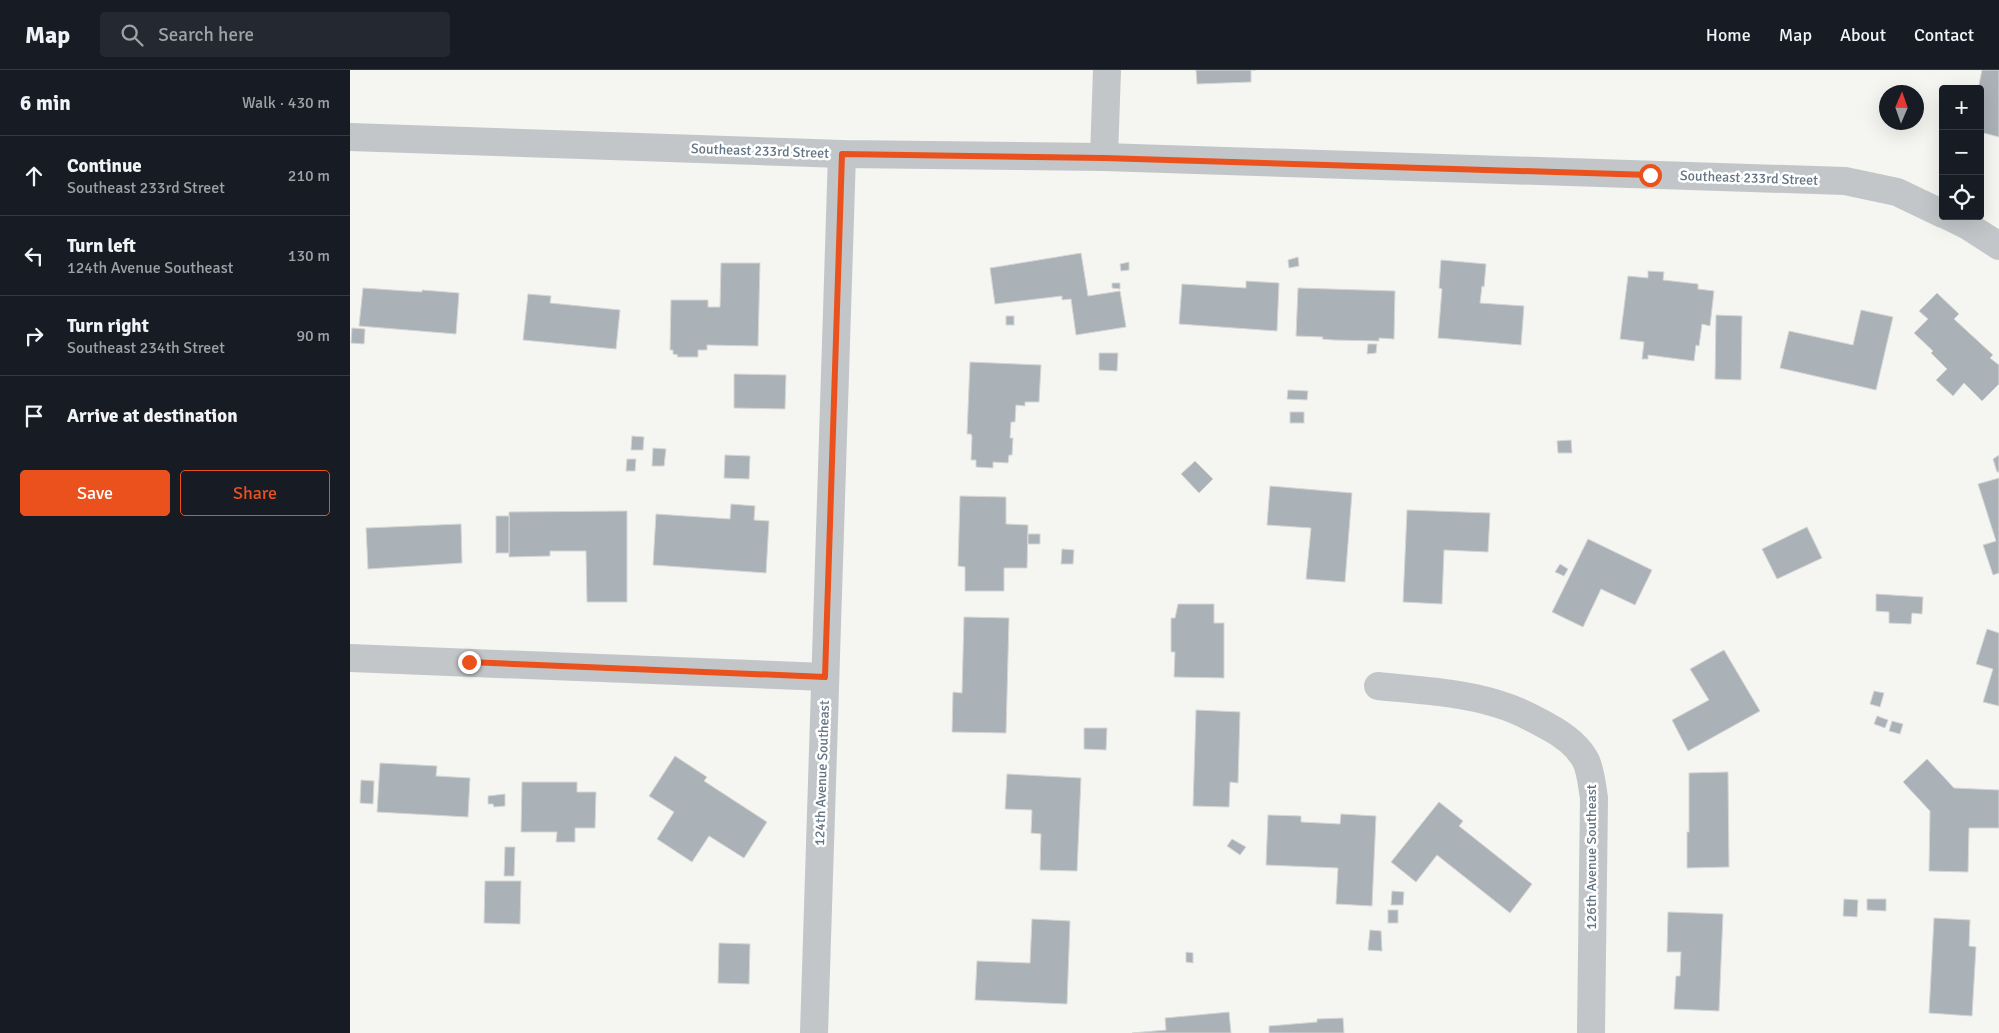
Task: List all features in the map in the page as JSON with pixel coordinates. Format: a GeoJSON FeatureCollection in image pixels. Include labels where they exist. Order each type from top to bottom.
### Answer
{"type":"FeatureCollection","features":[{"type":"Feature","properties":{"kind":"street"},"geometry":{"type":"LineString","coordinates":[[1104,158],[1107,70]]}},
{"type":"Feature","properties":{"kind":"street","name":"Southeast 233rd Street"},"geometry":{"type":"LineString","coordinates":[[350,137],[842,154],[1104,158],[1845,181],[1897,192],[1939,212]]}},
{"type":"Feature","properties":{"kind":"street","name":"124th Avenue Southeast"},"geometry":{"type":"LineString","coordinates":[[814,1033],[842,154]]}},
{"type":"Feature","properties":{"kind":"street"},"geometry":{"type":"LineString","coordinates":[[1956,220],[1999,246]]}},
{"type":"Feature","properties":{"kind":"street"},"geometry":{"type":"LineString","coordinates":[[350,658],[825,677]]}},
{"type":"Feature","properties":{"kind":"street","name":"126th Avenue Southeast"},"geometry":{"type":"LineString","coordinates":[[1378,686],[1456,694],[1498,704],[1527,715],[1557,731],[1574,744],[1586,760],[1592,780],[1594,798],[1591,1033]]}},
{"type":"Feature","properties":{"kind":"building"},"geometry":{"type":"Polygon","coordinates":[[[1196,70],[1251,70],[1251,82],[1197,84],[1196,70]]]}},
{"type":"Feature","properties":{"kind":"building"},"geometry":{"type":"Polygon","coordinates":[[[1982,70],[1999,70],[1999,137],[1984,133],[1984,85],[1979,85],[1982,70]]]}},
{"type":"Feature","properties":{"kind":"building"},"geometry":{"type":"Polygon","coordinates":[[[1081,253],[1088,296],[1120,291],[1126,327],[1076,335],[1071,299],[1062,300],[1062,296],[995,304],[990,268],[1081,253]]]}},
{"type":"Feature","properties":{"kind":"building"},"geometry":{"type":"Polygon","coordinates":[[[1298,257],[1299,266],[1289,268],[1288,260],[1298,257]]]}},
{"type":"Feature","properties":{"kind":"building"},"geometry":{"type":"Polygon","coordinates":[[[1441,260],[1486,264],[1484,287],[1482,286],[1480,303],[1524,306],[1521,345],[1438,338],[1442,289],[1439,288],[1441,260]]]}},
{"type":"Feature","properties":{"kind":"building"},"geometry":{"type":"Polygon","coordinates":[[[1129,262],[1129,270],[1121,271],[1120,264],[1129,262]]]}},
{"type":"Feature","properties":{"kind":"building"},"geometry":{"type":"Polygon","coordinates":[[[721,263],[760,263],[758,346],[707,345],[707,350],[698,350],[698,357],[677,357],[678,355],[673,354],[673,350],[670,350],[671,300],[708,300],[708,307],[720,307],[721,263]]]}},
{"type":"Feature","properties":{"kind":"building"},"geometry":{"type":"Polygon","coordinates":[[[1648,271],[1664,272],[1663,280],[1698,284],[1698,289],[1714,291],[1710,326],[1702,324],[1699,346],[1696,345],[1694,361],[1648,355],[1648,359],[1642,359],[1644,342],[1620,339],[1628,276],[1648,278],[1648,271]]]}},
{"type":"Feature","properties":{"kind":"building"},"geometry":{"type":"Polygon","coordinates":[[[1246,281],[1279,283],[1277,331],[1179,324],[1182,284],[1246,288],[1246,281]]]}},
{"type":"Feature","properties":{"kind":"building"},"geometry":{"type":"Polygon","coordinates":[[[1112,283],[1120,283],[1120,289],[1112,288],[1112,283]]]}},
{"type":"Feature","properties":{"kind":"building"},"geometry":{"type":"Polygon","coordinates":[[[363,288],[459,293],[456,334],[359,326],[363,288]]]}},
{"type":"Feature","properties":{"kind":"building"},"geometry":{"type":"Polygon","coordinates":[[[1298,288],[1395,291],[1394,339],[1379,338],[1379,341],[1333,340],[1322,339],[1323,337],[1296,336],[1298,288]]]}},
{"type":"Feature","properties":{"kind":"building"},"geometry":{"type":"Polygon","coordinates":[[[1937,293],[1959,314],[1954,319],[1993,355],[1990,358],[1999,365],[1999,384],[1982,401],[1964,383],[1953,396],[1936,380],[1947,369],[1931,353],[1933,351],[1914,333],[1928,319],[1919,311],[1937,293]]]}},
{"type":"Feature","properties":{"kind":"building"},"geometry":{"type":"Polygon","coordinates":[[[528,294],[551,296],[550,303],[620,310],[616,349],[523,340],[528,294]]]}},
{"type":"Feature","properties":{"kind":"building"},"geometry":{"type":"Polygon","coordinates":[[[1861,310],[1893,317],[1876,390],[1780,368],[1789,331],[1853,345],[1861,310]]]}},
{"type":"Feature","properties":{"kind":"building"},"geometry":{"type":"Polygon","coordinates":[[[1716,315],[1742,316],[1741,380],[1715,379],[1716,315]]]}},
{"type":"Feature","properties":{"kind":"building"},"geometry":{"type":"Polygon","coordinates":[[[1006,316],[1014,316],[1014,325],[1006,325],[1006,316]]]}},
{"type":"Feature","properties":{"kind":"building"},"geometry":{"type":"Polygon","coordinates":[[[352,328],[365,329],[364,344],[351,343],[352,328]]]}},
{"type":"Feature","properties":{"kind":"building"},"geometry":{"type":"Polygon","coordinates":[[[1368,344],[1377,344],[1376,353],[1367,354],[1368,344]]]}},
{"type":"Feature","properties":{"kind":"building"},"geometry":{"type":"Polygon","coordinates":[[[1099,353],[1118,353],[1117,371],[1099,370],[1099,353]]]}},
{"type":"Feature","properties":{"kind":"building"},"geometry":{"type":"Polygon","coordinates":[[[970,362],[1041,365],[1039,402],[1025,402],[1025,406],[1016,405],[1015,422],[1011,422],[1010,438],[1013,438],[1012,455],[1009,455],[1008,463],[993,462],[993,468],[976,467],[976,460],[971,460],[972,437],[971,434],[967,434],[970,362]]]}},
{"type":"Feature","properties":{"kind":"building"},"geometry":{"type":"Polygon","coordinates":[[[734,374],[786,375],[785,409],[734,408],[734,374]]]}},
{"type":"Feature","properties":{"kind":"building"},"geometry":{"type":"Polygon","coordinates":[[[1288,390],[1308,391],[1307,400],[1287,399],[1288,390]]]}},
{"type":"Feature","properties":{"kind":"building"},"geometry":{"type":"Polygon","coordinates":[[[1290,412],[1304,412],[1304,423],[1290,423],[1290,412]]]}},
{"type":"Feature","properties":{"kind":"building"},"geometry":{"type":"Polygon","coordinates":[[[632,436],[644,437],[643,450],[631,450],[632,436]]]}},
{"type":"Feature","properties":{"kind":"building"},"geometry":{"type":"Polygon","coordinates":[[[1571,440],[1572,453],[1558,453],[1557,441],[1571,440]]]}},
{"type":"Feature","properties":{"kind":"building"},"geometry":{"type":"Polygon","coordinates":[[[653,448],[666,449],[664,466],[652,466],[653,448]]]}},
{"type":"Feature","properties":{"kind":"building"},"geometry":{"type":"Polygon","coordinates":[[[725,455],[750,456],[749,479],[724,478],[725,455]]]}},
{"type":"Feature","properties":{"kind":"building"},"geometry":{"type":"Polygon","coordinates":[[[1999,455],[1999,472],[1997,472],[1993,459],[1999,455]]]}},
{"type":"Feature","properties":{"kind":"building"},"geometry":{"type":"Polygon","coordinates":[[[627,459],[636,459],[635,471],[626,471],[627,459]]]}},
{"type":"Feature","properties":{"kind":"building"},"geometry":{"type":"Polygon","coordinates":[[[1195,461],[1213,479],[1199,493],[1181,474],[1195,461]]]}},
{"type":"Feature","properties":{"kind":"building"},"geometry":{"type":"Polygon","coordinates":[[[1999,478],[1999,573],[1993,575],[1983,545],[1996,541],[1978,484],[1999,478]]]}},
{"type":"Feature","properties":{"kind":"building"},"geometry":{"type":"Polygon","coordinates":[[[1270,486],[1352,493],[1345,582],[1306,579],[1311,528],[1267,525],[1270,486]]]}},
{"type":"Feature","properties":{"kind":"building"},"geometry":{"type":"Polygon","coordinates":[[[960,496],[1006,497],[1006,524],[1028,525],[1027,568],[1004,568],[1004,591],[965,591],[965,567],[958,566],[960,496]]]}},
{"type":"Feature","properties":{"kind":"building"},"geometry":{"type":"Polygon","coordinates":[[[731,504],[755,506],[754,520],[769,521],[766,573],[653,565],[656,514],[730,519],[731,504]]]}},
{"type":"Feature","properties":{"kind":"building"},"geometry":{"type":"Polygon","coordinates":[[[1407,510],[1490,513],[1488,552],[1444,550],[1442,604],[1403,602],[1407,510]]]}},
{"type":"Feature","properties":{"kind":"building"},"geometry":{"type":"Polygon","coordinates":[[[627,511],[627,602],[587,602],[586,551],[550,551],[550,556],[509,557],[509,512],[627,511]]]}},
{"type":"Feature","properties":{"kind":"building"},"geometry":{"type":"Polygon","coordinates":[[[496,516],[509,516],[509,553],[496,553],[496,516]]]}},
{"type":"Feature","properties":{"kind":"building"},"geometry":{"type":"Polygon","coordinates":[[[461,524],[462,563],[368,569],[366,528],[461,524]]]}},
{"type":"Feature","properties":{"kind":"building"},"geometry":{"type":"Polygon","coordinates":[[[1807,527],[1822,558],[1777,579],[1762,549],[1807,527]]]}},
{"type":"Feature","properties":{"kind":"building"},"geometry":{"type":"Polygon","coordinates":[[[1028,534],[1040,534],[1040,544],[1028,544],[1028,534]]]}},
{"type":"Feature","properties":{"kind":"building"},"geometry":{"type":"Polygon","coordinates":[[[1588,539],[1652,570],[1635,605],[1601,589],[1583,627],[1552,612],[1588,539]]]}},
{"type":"Feature","properties":{"kind":"building"},"geometry":{"type":"Polygon","coordinates":[[[1062,549],[1074,550],[1073,564],[1061,564],[1062,549]]]}},
{"type":"Feature","properties":{"kind":"building"},"geometry":{"type":"Polygon","coordinates":[[[1560,564],[1568,569],[1564,576],[1555,572],[1560,564]]]}},
{"type":"Feature","properties":{"kind":"building"},"geometry":{"type":"Polygon","coordinates":[[[1876,594],[1923,597],[1922,614],[1912,613],[1911,624],[1889,623],[1889,612],[1876,611],[1876,594]]]}},
{"type":"Feature","properties":{"kind":"building"},"geometry":{"type":"Polygon","coordinates":[[[1178,604],[1214,604],[1214,623],[1224,623],[1224,678],[1174,677],[1175,652],[1171,652],[1171,618],[1175,618],[1178,604]]]}},
{"type":"Feature","properties":{"kind":"building"},"geometry":{"type":"Polygon","coordinates":[[[964,617],[1009,618],[1006,733],[952,732],[953,692],[962,693],[964,617]]]}},
{"type":"Feature","properties":{"kind":"building"},"geometry":{"type":"Polygon","coordinates":[[[1987,629],[1999,633],[1999,706],[1983,702],[1993,669],[1976,664],[1987,629]]]}},
{"type":"Feature","properties":{"kind":"building"},"geometry":{"type":"Polygon","coordinates":[[[1724,650],[1760,711],[1688,751],[1672,720],[1709,700],[1690,669],[1724,650]]]}},
{"type":"Feature","properties":{"kind":"building"},"geometry":{"type":"Polygon","coordinates":[[[1874,691],[1884,693],[1880,707],[1870,704],[1874,691]]]}},
{"type":"Feature","properties":{"kind":"building"},"geometry":{"type":"Polygon","coordinates":[[[1196,710],[1240,712],[1238,783],[1230,782],[1229,807],[1193,806],[1196,710]]]}},
{"type":"Feature","properties":{"kind":"building"},"geometry":{"type":"Polygon","coordinates":[[[1877,716],[1888,720],[1885,728],[1874,724],[1877,716]]]}},
{"type":"Feature","properties":{"kind":"building"},"geometry":{"type":"Polygon","coordinates":[[[1892,721],[1903,724],[1900,734],[1889,731],[1892,721]]]}},
{"type":"Feature","properties":{"kind":"building"},"geometry":{"type":"Polygon","coordinates":[[[1084,728],[1107,728],[1106,750],[1084,749],[1084,728]]]}},
{"type":"Feature","properties":{"kind":"building"},"geometry":{"type":"Polygon","coordinates":[[[675,756],[707,777],[704,781],[767,822],[744,858],[709,836],[692,862],[657,839],[674,812],[649,796],[675,756]]]}},
{"type":"Feature","properties":{"kind":"building"},"geometry":{"type":"Polygon","coordinates":[[[1927,759],[1954,788],[1999,790],[1999,828],[1969,828],[1968,872],[1929,871],[1930,811],[1903,782],[1927,759]]]}},
{"type":"Feature","properties":{"kind":"building"},"geometry":{"type":"Polygon","coordinates":[[[380,763],[437,766],[436,776],[470,778],[468,817],[377,812],[380,763]]]}},
{"type":"Feature","properties":{"kind":"building"},"geometry":{"type":"Polygon","coordinates":[[[1728,772],[1729,867],[1687,868],[1689,773],[1728,772]]]}},
{"type":"Feature","properties":{"kind":"building"},"geometry":{"type":"Polygon","coordinates":[[[1007,774],[1081,778],[1077,871],[1040,870],[1041,834],[1031,833],[1032,810],[1005,809],[1007,774]]]}},
{"type":"Feature","properties":{"kind":"building"},"geometry":{"type":"Polygon","coordinates":[[[361,780],[374,781],[373,804],[360,803],[361,780]]]}},
{"type":"Feature","properties":{"kind":"building"},"geometry":{"type":"Polygon","coordinates":[[[522,782],[577,782],[577,792],[596,792],[595,828],[575,828],[575,842],[556,842],[557,832],[521,832],[522,782]]]}},
{"type":"Feature","properties":{"kind":"building"},"geometry":{"type":"Polygon","coordinates":[[[505,794],[505,806],[494,807],[493,804],[488,804],[488,796],[505,794]]]}},
{"type":"Feature","properties":{"kind":"building"},"geometry":{"type":"Polygon","coordinates":[[[1439,802],[1463,821],[1459,826],[1532,884],[1510,913],[1437,855],[1416,882],[1391,862],[1439,802]]]}},
{"type":"Feature","properties":{"kind":"building"},"geometry":{"type":"Polygon","coordinates":[[[1341,814],[1376,816],[1372,906],[1336,904],[1338,868],[1266,865],[1268,815],[1301,816],[1301,822],[1340,824],[1341,814]]]}},
{"type":"Feature","properties":{"kind":"building"},"geometry":{"type":"Polygon","coordinates":[[[1232,839],[1246,847],[1240,855],[1227,846],[1232,839]]]}},
{"type":"Feature","properties":{"kind":"building"},"geometry":{"type":"Polygon","coordinates":[[[505,847],[515,847],[514,876],[504,876],[505,847]]]}},
{"type":"Feature","properties":{"kind":"building"},"geometry":{"type":"Polygon","coordinates":[[[485,881],[521,881],[520,924],[484,923],[485,881]]]}},
{"type":"Feature","properties":{"kind":"building"},"geometry":{"type":"Polygon","coordinates":[[[1392,891],[1404,892],[1403,905],[1391,905],[1392,891]]]}},
{"type":"Feature","properties":{"kind":"building"},"geometry":{"type":"Polygon","coordinates":[[[1844,899],[1858,900],[1857,917],[1843,916],[1844,899]]]}},
{"type":"Feature","properties":{"kind":"building"},"geometry":{"type":"Polygon","coordinates":[[[1867,899],[1886,899],[1886,911],[1867,910],[1867,899]]]}},
{"type":"Feature","properties":{"kind":"building"},"geometry":{"type":"Polygon","coordinates":[[[1388,910],[1398,910],[1398,923],[1388,923],[1388,910]]]}},
{"type":"Feature","properties":{"kind":"building"},"geometry":{"type":"Polygon","coordinates":[[[1668,912],[1723,914],[1719,1011],[1674,1009],[1676,976],[1680,976],[1681,952],[1667,952],[1668,912]]]}},
{"type":"Feature","properties":{"kind":"building"},"geometry":{"type":"Polygon","coordinates":[[[1934,918],[1970,920],[1969,946],[1976,947],[1972,1016],[1929,1013],[1934,918]]]}},
{"type":"Feature","properties":{"kind":"building"},"geometry":{"type":"Polygon","coordinates":[[[1032,919],[1070,921],[1067,1004],[975,1000],[977,961],[1030,963],[1032,919]]]}},
{"type":"Feature","properties":{"kind":"building"},"geometry":{"type":"Polygon","coordinates":[[[1370,930],[1381,931],[1382,951],[1368,950],[1370,930]]]}},
{"type":"Feature","properties":{"kind":"building"},"geometry":{"type":"Polygon","coordinates":[[[719,943],[750,944],[749,984],[718,983],[719,943]]]}},
{"type":"Feature","properties":{"kind":"building"},"geometry":{"type":"Polygon","coordinates":[[[1186,952],[1193,953],[1193,963],[1186,962],[1186,952]]]}},
{"type":"Feature","properties":{"kind":"building"},"geometry":{"type":"Polygon","coordinates":[[[1229,1012],[1231,1033],[1132,1033],[1166,1030],[1165,1018],[1229,1012]]]}},
{"type":"Feature","properties":{"kind":"building"},"geometry":{"type":"Polygon","coordinates":[[[1343,1018],[1344,1033],[1269,1033],[1269,1026],[1317,1022],[1317,1019],[1343,1018]]]}},
{"type":"Feature","properties":{"kind":"route"},"geometry":{"type":"LineString","coordinates":[[469,662],[825,677],[842,154],[1104,158],[1650,175]]}}]}
